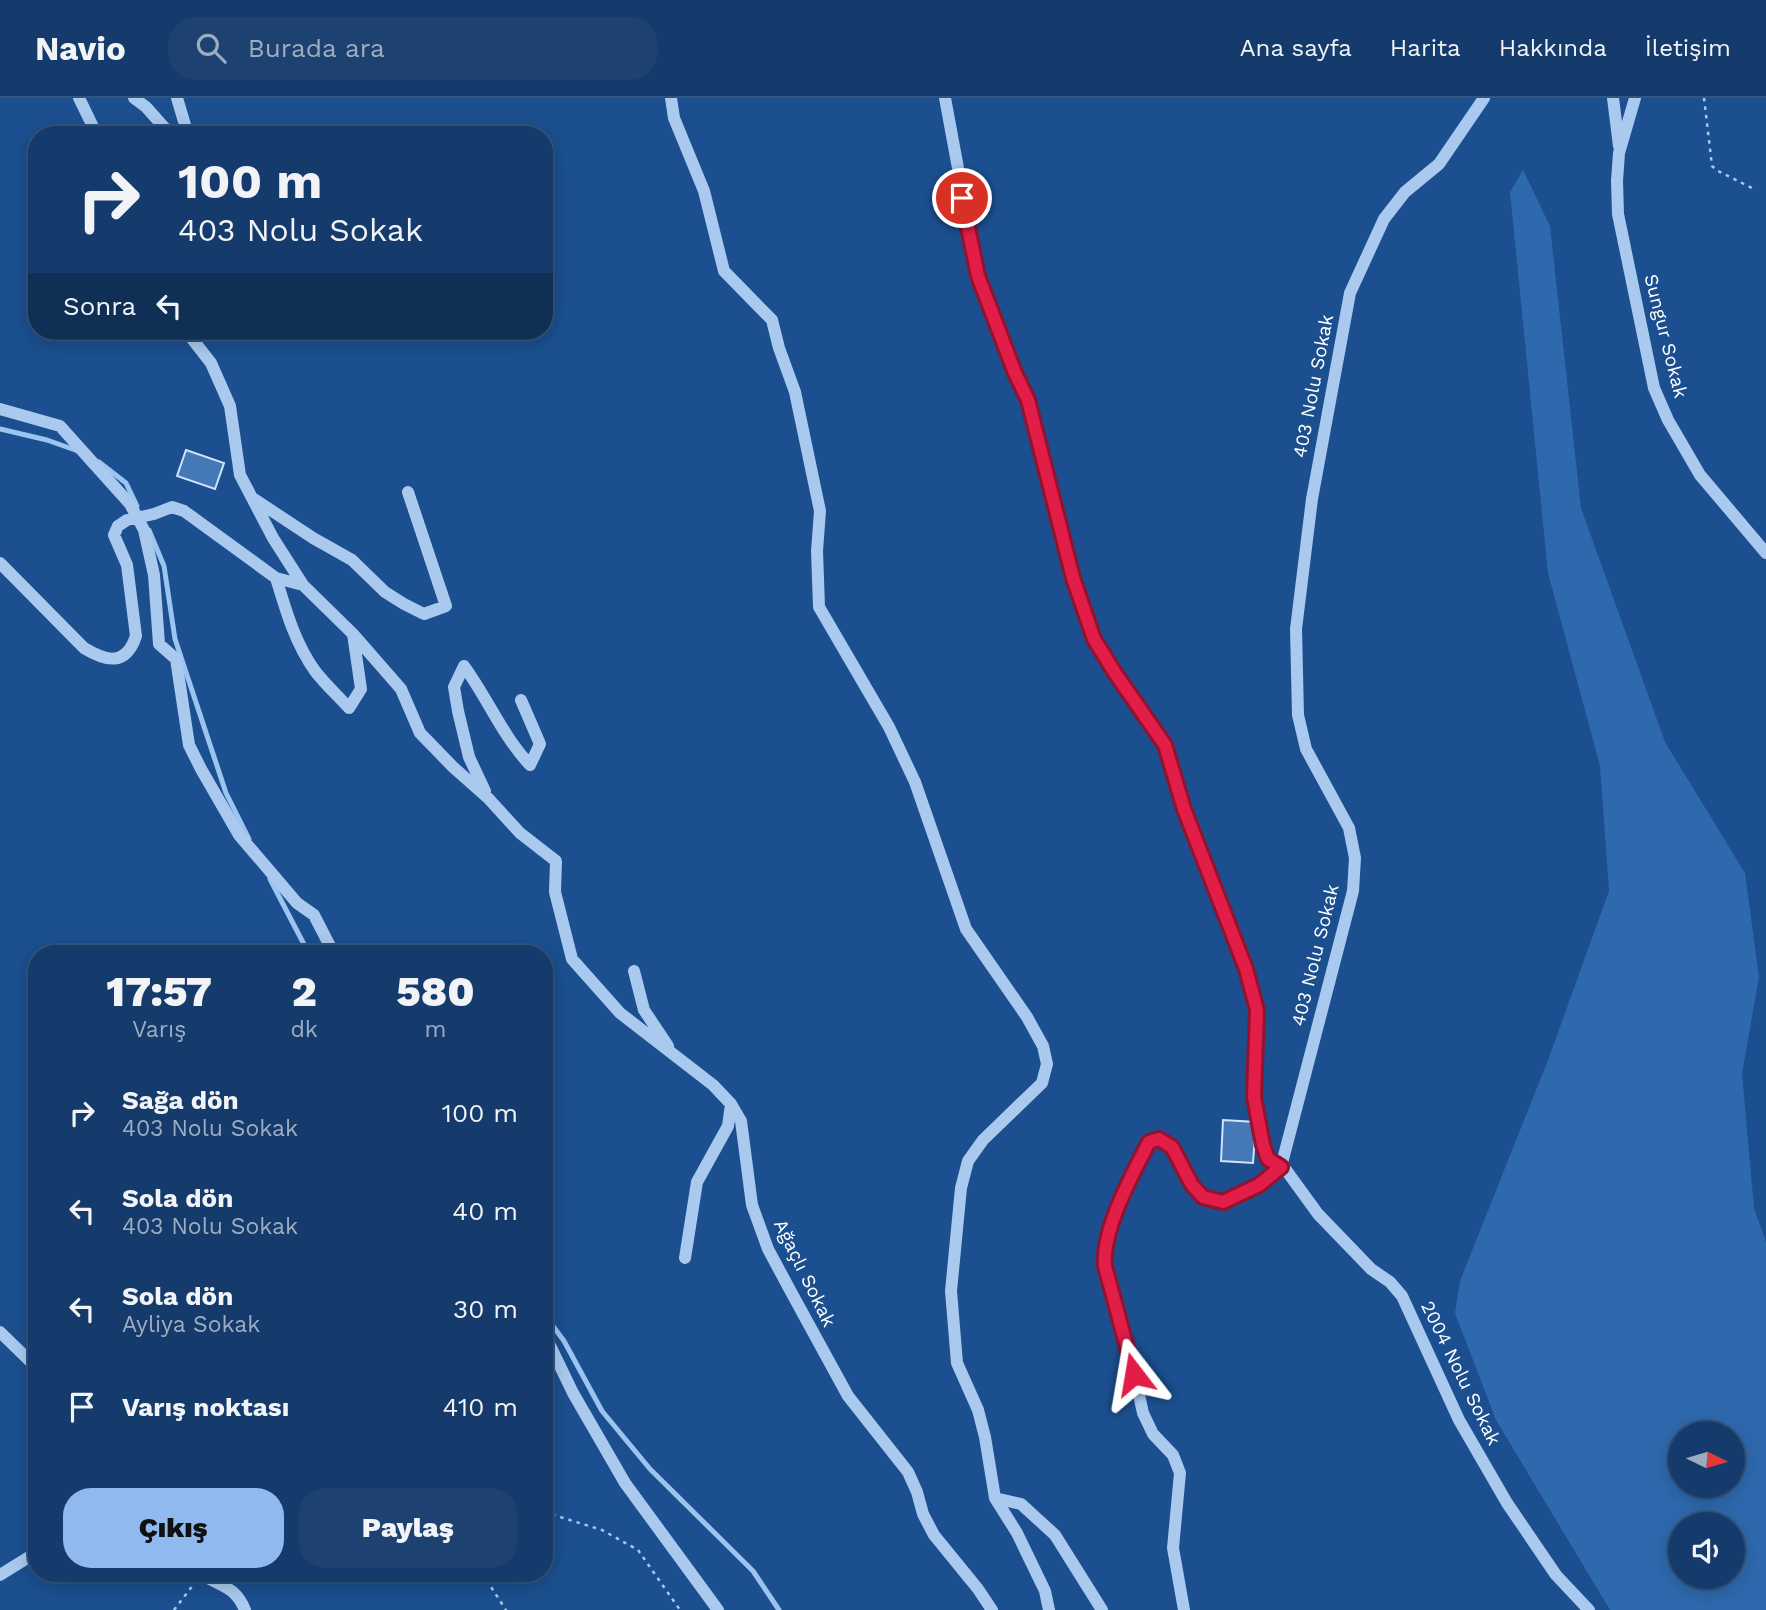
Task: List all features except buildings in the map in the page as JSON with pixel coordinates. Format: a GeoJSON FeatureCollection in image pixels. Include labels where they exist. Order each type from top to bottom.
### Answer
{"type":"FeatureCollection","features":[{"type":"Feature","properties":{"kind":"street"},"geometry":{"type":"LineString","coordinates":[[79,98],[93,126]]}},
{"type":"Feature","properties":{"kind":"street"},"geometry":{"type":"LineString","coordinates":[[134,98],[163,126]]}},
{"type":"Feature","properties":{"kind":"street"},"geometry":{"type":"LineString","coordinates":[[177,98],[185,126]]}},
{"type":"Feature","properties":{"kind":"street"},"geometry":{"type":"LineString","coordinates":[[671,98],[674,118],[705,191],[724,271],[772,320],[795,392],[820,511],[817,551],[819,607],[889,727],[915,782],[966,929],[1027,1017],[1043,1046],[1047,1064],[1042,1083],[983,1140],[968,1161],[961,1188],[951,1291],[957,1363],[978,1410],[995,1498],[1017,1533],[1045,1591],[1049,1610]]}},
{"type":"Feature","properties":{"kind":"street","name":"2004 Nolu Sokak"},"geometry":{"type":"LineString","coordinates":[[945,98],[978,276],[1010,361],[1028,400],[1073,578],[1094,639],[1165,745],[1184,809],[1246,969],[1257,1010],[1254,1097],[1268,1159],[1286,1170],[1318,1214],[1371,1269],[1390,1282],[1402,1296],[1459,1420],[1507,1503],[1556,1575],[1589,1610]]}},
{"type":"Feature","properties":{"kind":"street","name":"403 Nolu Sokak"},"geometry":{"type":"LineString","coordinates":[[1281,1167],[1353,891],[1355,858],[1349,828],[1306,749],[1298,715],[1296,629],[1312,499],[1350,293],[1384,219],[1405,192],[1439,164],[1484,98]]}},
{"type":"Feature","properties":{"kind":"street"},"geometry":{"type":"LineString","coordinates":[[1613,98],[1619,153]]}},
{"type":"Feature","properties":{"kind":"street","name":"Sungur Sokak"},"geometry":{"type":"LineString","coordinates":[[1635,98],[1619,153],[1618,214],[1654,387],[1668,420],[1700,475],[1766,553]]}},
{"type":"Feature","properties":{"kind":"street"},"geometry":{"type":"LineString","coordinates":[[193,340],[211,363],[230,406],[240,475],[273,538],[303,586],[353,634],[401,689],[420,733],[488,798]]}},
{"type":"Feature","properties":{"kind":"street"},"geometry":{"type":"LineString","coordinates":[[0,409],[60,426],[130,504],[144,530],[154,575],[159,644],[176,659],[189,745],[239,835],[297,903],[314,915],[329,945]]}},
{"type":"Feature","properties":{"kind":"street"},"geometry":{"type":"LineString","coordinates":[[250,496],[352,560],[385,592],[424,614],[446,606],[408,492]]}},
{"type":"Feature","properties":{"kind":"street"},"geometry":{"type":"LineString","coordinates":[[0,563],[84,648],[109,660],[124,656],[132,647],[136,636],[127,565],[114,535],[118,526],[127,520],[172,507],[184,511],[276,578],[303,586]]}},
{"type":"Feature","properties":{"kind":"street"},"geometry":{"type":"LineString","coordinates":[[276,578],[293,632],[304,654],[317,673],[349,708],[361,689],[353,634]]}},
{"type":"Feature","properties":{"kind":"street"},"geometry":{"type":"LineString","coordinates":[[488,798],[468,757],[454,687],[464,666],[478,685],[500,728],[530,765],[540,744],[521,701]]}},
{"type":"Feature","properties":{"kind":"street","name":"Ağaçlı Sokak"},"geometry":{"type":"LineString","coordinates":[[488,798],[520,833],[556,861],[555,892],[572,959],[620,1013],[713,1085],[731,1104],[741,1121],[752,1205],[768,1249],[848,1396],[908,1472],[923,1514],[934,1535],[992,1610]]}},
{"type":"Feature","properties":{"kind":"street"},"geometry":{"type":"LineString","coordinates":[[634,971],[644,1010],[676,1057]]}},
{"type":"Feature","properties":{"kind":"street"},"geometry":{"type":"LineString","coordinates":[[685,1258],[697,1182],[728,1126],[731,1104]]}},
{"type":"Feature","properties":{"kind":"street"},"geometry":{"type":"LineString","coordinates":[[1184,1610],[1173,1548],[1181,1473],[1173,1455],[1153,1434],[1143,1413],[1130,1354],[1105,1266],[1104,1252],[1108,1232],[1149,1142],[1159,1139],[1172,1147],[1192,1185],[1203,1197],[1223,1202],[1259,1185],[1281,1167]]}},
{"type":"Feature","properties":{"kind":"street"},"geometry":{"type":"LineString","coordinates":[[0,1332],[28,1359]]}},
{"type":"Feature","properties":{"kind":"street"},"geometry":{"type":"LineString","coordinates":[[553,1352],[573,1393],[625,1483],[718,1610]]}},
{"type":"Feature","properties":{"kind":"street"},"geometry":{"type":"LineString","coordinates":[[995,1498],[1021,1504],[1055,1535],[1102,1610]]}},
{"type":"Feature","properties":{"kind":"street"},"geometry":{"type":"LineString","coordinates":[[0,1575],[28,1558]]}},
{"type":"Feature","properties":{"kind":"street"},"geometry":{"type":"LineString","coordinates":[[218,1582],[231,1588],[239,1596],[245,1610]]}},
{"type":"Feature","properties":{"kind":"path"},"geometry":{"type":"LineString","coordinates":[[1704,98],[1713,166],[1754,188]]}},
{"type":"Feature","properties":{"kind":"path"},"geometry":{"type":"LineString","coordinates":[[553,1515],[602,1530],[623,1539],[638,1550],[680,1610]]}},
{"type":"Feature","properties":{"kind":"path"},"geometry":{"type":"LineString","coordinates":[[174,1610],[195,1582]]}},
{"type":"Feature","properties":{"kind":"path"},"geometry":{"type":"LineString","coordinates":[[488,1582],[506,1610]]}},
{"type":"Feature","properties":{"kind":"shaded area"},"geometry":{"type":"Polygon","coordinates":[[[1523,170],[1550,226],[1581,508],[1665,742],[1745,873],[1759,977],[1742,1074],[1754,1208],[1766,1242],[1766,1610],[1610,1610],[1496,1420],[1455,1313],[1460,1281],[1548,1060],[1609,891],[1600,766],[1548,573],[1510,192],[1523,170]]]}},
{"type":"Feature","properties":{"kind":"waterway"},"geometry":{"type":"LineString","coordinates":[[0,429],[47,440],[78,451]]}},
{"type":"Feature","properties":{"kind":"waterway"},"geometry":{"type":"LineString","coordinates":[[99,462],[126,483],[137,506]]}},
{"type":"Feature","properties":{"kind":"waterway"},"geometry":{"type":"LineString","coordinates":[[149,530],[164,566],[175,639],[226,793],[249,839]]}},
{"type":"Feature","properties":{"kind":"waterway"},"geometry":{"type":"LineString","coordinates":[[270,879],[304,945]]}},
{"type":"Feature","properties":{"kind":"waterway"},"geometry":{"type":"LineString","coordinates":[[553,1326],[602,1411],[650,1469],[753,1571],[779,1610]]}},
{"type":"Feature","properties":{"kind":"route"},"geometry":{"type":"LineString","coordinates":[[962,198],[978,276],[987,304],[1028,400],[1073,578],[1094,639],[1165,745],[1184,809],[1246,969],[1257,1010],[1254,1097],[1268,1159],[1281,1167],[1241,1196],[1223,1202],[1203,1197],[1192,1185],[1172,1147],[1159,1139],[1149,1142],[1108,1232],[1104,1252],[1105,1266],[1134,1374]]}}]}
